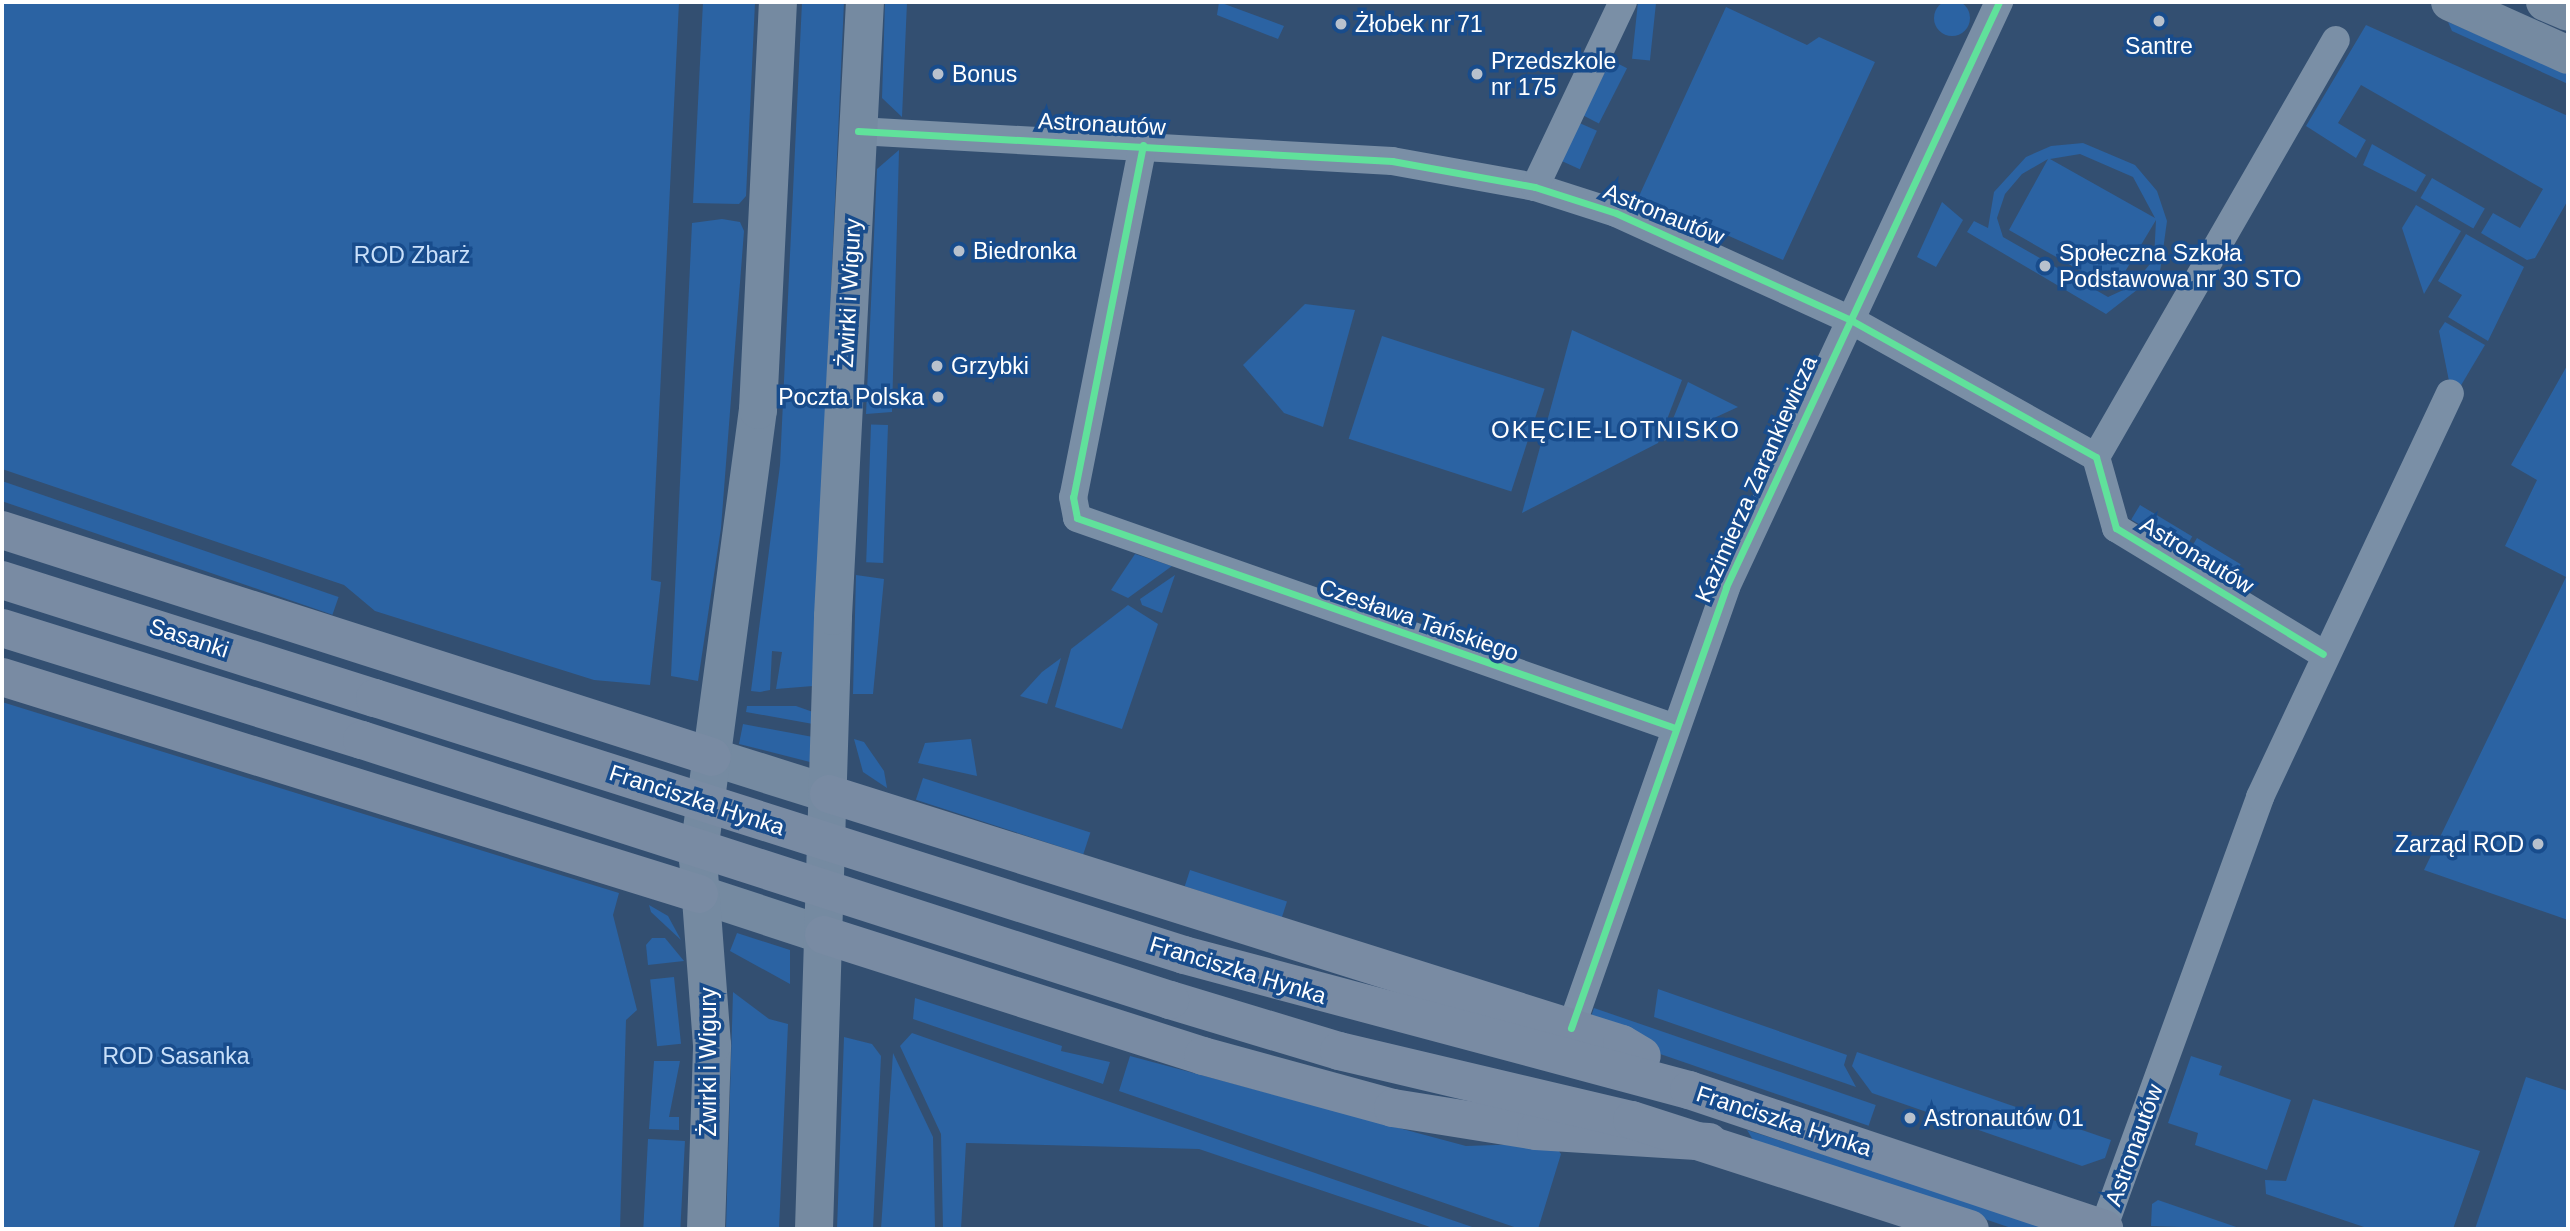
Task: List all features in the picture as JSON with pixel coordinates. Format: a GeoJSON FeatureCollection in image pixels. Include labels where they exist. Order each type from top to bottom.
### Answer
{"type":"FeatureCollection","features":[{"type":"Feature","properties":{"kind":"main road"},"geometry":{"type":"LineString","coordinates":[[712,757],[758,410],[779,2]]}},
{"type":"Feature","properties":{"kind":"main road","name":"Żwirki i Wigury"},"geometry":{"type":"LineString","coordinates":[[824,935],[865,2]]}},
{"type":"Feature","properties":{"kind":"main road"},"geometry":{"type":"LineString","coordinates":[[2450,2],[2568,55]]}},
{"type":"Feature","properties":{"kind":"main road"},"geometry":{"type":"LineString","coordinates":[[2545,2],[2568,12]]}},
{"type":"Feature","properties":{"kind":"main road"},"geometry":{"type":"LineString","coordinates":[[2,530],[1622,1044],[1689,1090]]}},
{"type":"Feature","properties":{"kind":"main road","name":"Sasanki"},"geometry":{"type":"LineString","coordinates":[[2,580],[375,698]]}},
{"type":"Feature","properties":{"kind":"main road","name":"Sasanki"},"geometry":{"type":"LineString","coordinates":[[2,628],[362,740]]}},
{"type":"Feature","properties":{"kind":"main road"},"geometry":{"type":"LineString","coordinates":[[2,677],[699,894],[1203,1056],[1393,1108],[1536,1131],[1709,1142]]}},
{"type":"Feature","properties":{"kind":"main road","name":"Franciszka Hynka"},"geometry":{"type":"LineString","coordinates":[[375,698],[1184,955],[1689,1090],[2103,1229]]}},
{"type":"Feature","properties":{"kind":"main road","name":"Franciszka Hynka"},"geometry":{"type":"LineString","coordinates":[[362,740],[1170,1000],[1339,1051],[1709,1142],[1970,1229]]}},
{"type":"Feature","properties":{"kind":"main road","name":"Żwirki i Wigury"},"geometry":{"type":"LineString","coordinates":[[706,1229],[712,1045],[698,859],[712,757]]}},
{"type":"Feature","properties":{"kind":"main road"},"geometry":{"type":"LineString","coordinates":[[814,1229],[824,935]]}},
{"type":"Feature","properties":{"kind":"street"},"geometry":{"type":"LineString","coordinates":[[1535,187],[1623,2]]}},
{"type":"Feature","properties":{"kind":"street","name":"Kazimierza Zarankiewicza"},"geometry":{"type":"LineString","coordinates":[[1572,1028],[1726,587],[1999,2]]}},
{"type":"Feature","properties":{"kind":"street"},"geometry":{"type":"LineString","coordinates":[[2096,457],[2336,40]]}},
{"type":"Feature","properties":{"kind":"street","name":"Astronautów"},"geometry":{"type":"LineString","coordinates":[[858,131],[1392,160],[1535,187],[1696,244],[1849,319],[2096,457],[2116,528],[2323,654],[2260,797],[2144,1107],[2103,1229]]}},
{"type":"Feature","properties":{"kind":"street","name":"Czesława Tańskiego"},"geometry":{"type":"LineString","coordinates":[[1143,145],[1073,497],[1077,518],[1675,728]]}},
{"type":"Feature","properties":{"kind":"street"},"geometry":{"type":"LineString","coordinates":[[2323,654],[2450,394]]}},
{"type":"Feature","properties":{"kind":"green space"},"geometry":{"type":"Polygon","coordinates":[[[1952,0],[1965,5],[1970,18],[1965,31],[1952,36],[1939,31],[1934,18],[1939,5],[1952,0]]]}},
{"type":"Feature","properties":{"kind":"green space","name":"ROD Zbarż"},"geometry":{"type":"Polygon","coordinates":[[[2,2],[679,2],[651,580],[661,582],[650,685],[594,680],[375,611],[344,585],[2,469],[2,2]]]}},
{"type":"Feature","properties":{"kind":"green space"},"geometry":{"type":"Polygon","coordinates":[[[703,2],[755,2],[746,196],[739,204],[693,203],[703,2]]]}},
{"type":"Feature","properties":{"kind":"green space"},"geometry":{"type":"Polygon","coordinates":[[[802,2],[844,2],[813,686],[776,689],[782,652],[772,651],[770,690],[760,692],[751,691],[780,465],[802,2]]]}},
{"type":"Feature","properties":{"kind":"green space"},"geometry":{"type":"Polygon","coordinates":[[[885,2],[907,2],[902,117],[882,98],[885,2]]]}},
{"type":"Feature","properties":{"kind":"green space"},"geometry":{"type":"Polygon","coordinates":[[[1219,2],[1284,26],[1278,39],[1217,15],[1219,2]]]}},
{"type":"Feature","properties":{"kind":"green space"},"geometry":{"type":"Polygon","coordinates":[[[1638,2],[1656,4],[1650,61],[1632,59],[1638,2]]]}},
{"type":"Feature","properties":{"kind":"green space"},"geometry":{"type":"Polygon","coordinates":[[[1726,7],[1807,45],[1819,37],[1875,62],[1783,260],[1639,196],[1726,7]]]}},
{"type":"Feature","properties":{"kind":"green space"},"geometry":{"type":"Polygon","coordinates":[[[2448,22],[2568,73],[2568,84],[2452,31],[2448,22]]]}},
{"type":"Feature","properties":{"kind":"green space"},"geometry":{"type":"Polygon","coordinates":[[[2366,25],[2568,116],[2568,200],[2535,258],[2527,260],[2481,233],[2493,213],[2520,228],[2543,189],[2361,85],[2338,123],[2366,140],[2356,158],[2306,126],[2366,25]]]}},
{"type":"Feature","properties":{"kind":"green space"},"geometry":{"type":"Polygon","coordinates":[[[1611,60],[1627,68],[1599,123],[1583,115],[1611,60]]]}},
{"type":"Feature","properties":{"kind":"green space"},"geometry":{"type":"Polygon","coordinates":[[[1575,121],[1597,131],[1580,169],[1558,159],[1575,121]]]}},
{"type":"Feature","properties":{"kind":"green space"},"geometry":{"type":"Polygon","coordinates":[[[2083,143],[2135,165],[2157,191],[2167,221],[2160,272],[2106,314],[1967,232],[1974,221],[1988,228],[1994,192],[2026,157],[2051,146],[2083,143]],[[2080,154],[2050,159],[2155,218],[2133,177],[2080,154]],[[2048,159],[2022,174],[2005,194],[1997,218],[2003,237],[2108,297],[2132,286],[2154,259],[2156,220],[2114,290],[2009,230],[2048,159]]]}},
{"type":"Feature","properties":{"kind":"green space"},"geometry":{"type":"Polygon","coordinates":[[[2372,144],[2426,175],[2416,192],[2363,165],[2372,144]]]}},
{"type":"Feature","properties":{"kind":"green space"},"geometry":{"type":"Polygon","coordinates":[[[899,150],[892,412],[866,414],[877,169],[899,150]]]}},
{"type":"Feature","properties":{"kind":"green space"},"geometry":{"type":"Polygon","coordinates":[[[2432,178],[2485,208],[2473,228],[2420,198],[2432,178]]]}},
{"type":"Feature","properties":{"kind":"green space"},"geometry":{"type":"Polygon","coordinates":[[[1942,202],[1963,220],[1936,267],[1917,257],[1942,202]]]}},
{"type":"Feature","properties":{"kind":"green space"},"geometry":{"type":"Polygon","coordinates":[[[2416,205],[2461,231],[2424,294],[2402,228],[2416,205]]]}},
{"type":"Feature","properties":{"kind":"green space"},"geometry":{"type":"Polygon","coordinates":[[[722,219],[740,222],[744,231],[721,528],[698,681],[671,676],[692,223],[722,219]]]}},
{"type":"Feature","properties":{"kind":"green space"},"geometry":{"type":"Polygon","coordinates":[[[2466,234],[2524,267],[2488,341],[2448,317],[2462,295],[2438,281],[2466,234]]]}},
{"type":"Feature","properties":{"kind":"green space"},"geometry":{"type":"Polygon","coordinates":[[[1305,304],[1355,310],[1323,427],[1284,413],[1243,365],[1305,304]]]}},
{"type":"Feature","properties":{"kind":"green space"},"geometry":{"type":"Polygon","coordinates":[[[2445,322],[2485,345],[2460,387],[2449,381],[2439,331],[2445,322]]]}},
{"type":"Feature","properties":{"kind":"green space"},"geometry":{"type":"Polygon","coordinates":[[[1572,330],[1682,380],[1658,443],[1522,513],[1572,330]]]}},
{"type":"Feature","properties":{"kind":"green space"},"geometry":{"type":"Polygon","coordinates":[[[1382,336],[1545,389],[1511,492],[1349,439],[1382,336]]]}},
{"type":"Feature","properties":{"kind":"green space"},"geometry":{"type":"Polygon","coordinates":[[[2568,364],[2568,920],[2424,870],[2566,577],[2505,546],[2537,480],[2511,465],[2568,364]]]}},
{"type":"Feature","properties":{"kind":"green space"},"geometry":{"type":"Polygon","coordinates":[[[1688,382],[1738,407],[1664,441],[1688,382]]]}},
{"type":"Feature","properties":{"kind":"green space"},"geometry":{"type":"Polygon","coordinates":[[[871,424],[888,425],[883,563],[866,562],[871,424]]]}},
{"type":"Feature","properties":{"kind":"green space"},"geometry":{"type":"Polygon","coordinates":[[[2,481],[339,597],[332,615],[2,501],[2,481]]]}},
{"type":"Feature","properties":{"kind":"green space"},"geometry":{"type":"Polygon","coordinates":[[[2140,505],[2192,536],[2184,551],[2131,520],[2140,505]]]}},
{"type":"Feature","properties":{"kind":"green space"},"geometry":{"type":"Polygon","coordinates":[[[2197,538],[2241,564],[2231,580],[2188,553],[2197,538]]]}},
{"type":"Feature","properties":{"kind":"green space"},"geometry":{"type":"Polygon","coordinates":[[[1135,554],[1172,566],[1128,598],[1111,590],[1135,554]]]}},
{"type":"Feature","properties":{"kind":"green space"},"geometry":{"type":"Polygon","coordinates":[[[856,575],[884,579],[873,694],[853,694],[856,575]]]}},
{"type":"Feature","properties":{"kind":"green space"},"geometry":{"type":"Polygon","coordinates":[[[1175,575],[1162,613],[1142,605],[1140,599],[1175,575]]]}},
{"type":"Feature","properties":{"kind":"green space"},"geometry":{"type":"Polygon","coordinates":[[[1128,605],[1158,624],[1122,729],[1055,707],[1071,649],[1128,605]]]}},
{"type":"Feature","properties":{"kind":"green space"},"geometry":{"type":"Polygon","coordinates":[[[1061,658],[1047,704],[1020,696],[1042,672],[1061,658]]]}},
{"type":"Feature","properties":{"kind":"green space","name":"ROD Sasanka"},"geometry":{"type":"Polygon","coordinates":[[[2,702],[619,893],[613,915],[637,1010],[626,1020],[620,1229],[2,1229],[2,702]]]}},
{"type":"Feature","properties":{"kind":"green space"},"geometry":{"type":"Polygon","coordinates":[[[747,706],[796,706],[813,712],[813,724],[746,712],[747,706]]]}},
{"type":"Feature","properties":{"kind":"green space"},"geometry":{"type":"Polygon","coordinates":[[[743,724],[813,737],[810,762],[739,744],[743,724]]]}},
{"type":"Feature","properties":{"kind":"green space"},"geometry":{"type":"Polygon","coordinates":[[[854,739],[864,742],[884,771],[887,788],[863,772],[854,739]]]}},
{"type":"Feature","properties":{"kind":"green space"},"geometry":{"type":"Polygon","coordinates":[[[971,739],[977,776],[918,763],[925,743],[971,739]]]}},
{"type":"Feature","properties":{"kind":"green space"},"geometry":{"type":"Polygon","coordinates":[[[923,778],[1090,832],[1083,854],[916,800],[923,778]]]}},
{"type":"Feature","properties":{"kind":"green space"},"geometry":{"type":"Polygon","coordinates":[[[1190,870],[1287,902],[1282,918],[1185,886],[1190,870]]]}},
{"type":"Feature","properties":{"kind":"green space"},"geometry":{"type":"Polygon","coordinates":[[[649,905],[668,916],[681,940],[651,912],[649,905]]]}},
{"type":"Feature","properties":{"kind":"green space"},"geometry":{"type":"Polygon","coordinates":[[[737,933],[790,950],[790,984],[730,951],[737,933]]]}},
{"type":"Feature","properties":{"kind":"green space"},"geometry":{"type":"Polygon","coordinates":[[[652,938],[665,938],[684,961],[648,965],[646,945],[652,938]]]}},
{"type":"Feature","properties":{"kind":"green space"},"geometry":{"type":"Polygon","coordinates":[[[674,977],[681,1044],[657,1046],[650,980],[674,977]]]}},
{"type":"Feature","properties":{"kind":"green space"},"geometry":{"type":"Polygon","coordinates":[[[1658,989],[1847,1055],[1844,1065],[1856,1087],[1654,1017],[1658,989]]]}},
{"type":"Feature","properties":{"kind":"green space"},"geometry":{"type":"Polygon","coordinates":[[[733,992],[769,1019],[788,1024],[779,1229],[726,1229],[733,992]]]}},
{"type":"Feature","properties":{"kind":"green space"},"geometry":{"type":"Polygon","coordinates":[[[915,998],[1062,1046],[1061,1051],[1110,1062],[1103,1084],[913,1019],[915,998]]]}},
{"type":"Feature","properties":{"kind":"green space"},"geometry":{"type":"Polygon","coordinates":[[[1594,1008],[1876,1105],[1869,1126],[1587,1029],[1594,1008]]]}},
{"type":"Feature","properties":{"kind":"green space"},"geometry":{"type":"Polygon","coordinates":[[[912,1033],[1478,1229],[1436,1229],[1199,1149],[966,1143],[961,1229],[943,1229],[941,1134],[900,1046],[912,1033]]]}},
{"type":"Feature","properties":{"kind":"green space"},"geometry":{"type":"Polygon","coordinates":[[[844,1037],[872,1044],[881,1056],[873,1229],[837,1229],[844,1037]]]}},
{"type":"Feature","properties":{"kind":"green space"},"geometry":{"type":"Polygon","coordinates":[[[1857,1052],[2111,1140],[2105,1158],[2082,1166],[1872,1093],[1852,1066],[1857,1052]]]}},
{"type":"Feature","properties":{"kind":"green space"},"geometry":{"type":"Polygon","coordinates":[[[893,1053],[933,1137],[935,1229],[881,1229],[893,1053]]]}},
{"type":"Feature","properties":{"kind":"green space"},"geometry":{"type":"Polygon","coordinates":[[[1130,1056],[1466,1146],[1553,1143],[1561,1154],[1538,1229],[1520,1229],[1119,1091],[1130,1056]]]}},
{"type":"Feature","properties":{"kind":"green space"},"geometry":{"type":"Polygon","coordinates":[[[2191,1056],[2222,1066],[2219,1075],[2291,1100],[2267,1170],[2195,1145],[2198,1133],[2168,1123],[2191,1056]]]}},
{"type":"Feature","properties":{"kind":"green space"},"geometry":{"type":"Polygon","coordinates":[[[654,1061],[680,1061],[669,1117],[679,1117],[679,1130],[649,1129],[654,1061]]]}},
{"type":"Feature","properties":{"kind":"green space"},"geometry":{"type":"Polygon","coordinates":[[[2526,1077],[2568,1091],[2568,1229],[2475,1229],[2526,1077]]]}},
{"type":"Feature","properties":{"kind":"green space"},"geometry":{"type":"Polygon","coordinates":[[[2313,1099],[2480,1151],[2453,1229],[2370,1229],[2266,1194],[2265,1180],[2286,1181],[2313,1099]]]}},
{"type":"Feature","properties":{"kind":"green space"},"geometry":{"type":"Polygon","coordinates":[[[1747,1130],[2055,1229],[2014,1229],[1753,1140],[1747,1130]]]}},
{"type":"Feature","properties":{"kind":"green space"},"geometry":{"type":"Polygon","coordinates":[[[648,1139],[685,1141],[680,1229],[643,1229],[648,1139]]]}},
{"type":"Feature","properties":{"kind":"green space"},"geometry":{"type":"Polygon","coordinates":[[[2158,1200],[2242,1229],[2151,1226],[2152,1204],[2158,1200]]]}},
{"type":"Feature","properties":{"kind":"cycle path"},"geometry":{"type":"LineString","coordinates":[[1571,1028],[1726,587],[1999,2]]}},
{"type":"Feature","properties":{"kind":"cycle path"},"geometry":{"type":"LineString","coordinates":[[858,131],[1392,161],[1535,187],[1616,213],[1849,319],[2096,457],[2116,528],[2323,654]]}},
{"type":"Feature","properties":{"kind":"cycle path"},"geometry":{"type":"LineString","coordinates":[[1143,145],[1073,497],[1077,518],[1675,728]]}},
{"type":"Feature","properties":{"kind":"place","name":"Santre"},"geometry":{"type":"Point","coordinates":[2159,21]}},
{"type":"Feature","properties":{"kind":"place","name":"Żłobek nr 71"},"geometry":{"type":"Point","coordinates":[1341,24]}},
{"type":"Feature","properties":{"kind":"place","name":"Bonus"},"geometry":{"type":"Point","coordinates":[938,74]}},
{"type":"Feature","properties":{"kind":"place","name":"Przedszkole nr 175"},"geometry":{"type":"Point","coordinates":[1477,74]}},
{"type":"Feature","properties":{"kind":"place","name":"Biedronka"},"geometry":{"type":"Point","coordinates":[959,251]}},
{"type":"Feature","properties":{"kind":"place","name":"Społeczna Szkoła Podstawowa nr 30 STO"},"geometry":{"type":"Point","coordinates":[2045,266]}},
{"type":"Feature","properties":{"kind":"place","name":"Grzybki"},"geometry":{"type":"Point","coordinates":[937,366]}},
{"type":"Feature","properties":{"kind":"place","name":"Poczta Polska"},"geometry":{"type":"Point","coordinates":[938,397]}},
{"type":"Feature","properties":{"kind":"place","name":"Zarząd ROD"},"geometry":{"type":"Point","coordinates":[2538,844]}},
{"type":"Feature","properties":{"kind":"place","name":"Astronautów 01"},"geometry":{"type":"Point","coordinates":[1910,1118]}},
{"type":"Feature","properties":{"kind":"district","name":"OKĘCIE-LOTNISKO"},"geometry":{"type":"Point","coordinates":[1616,430]}}]}
